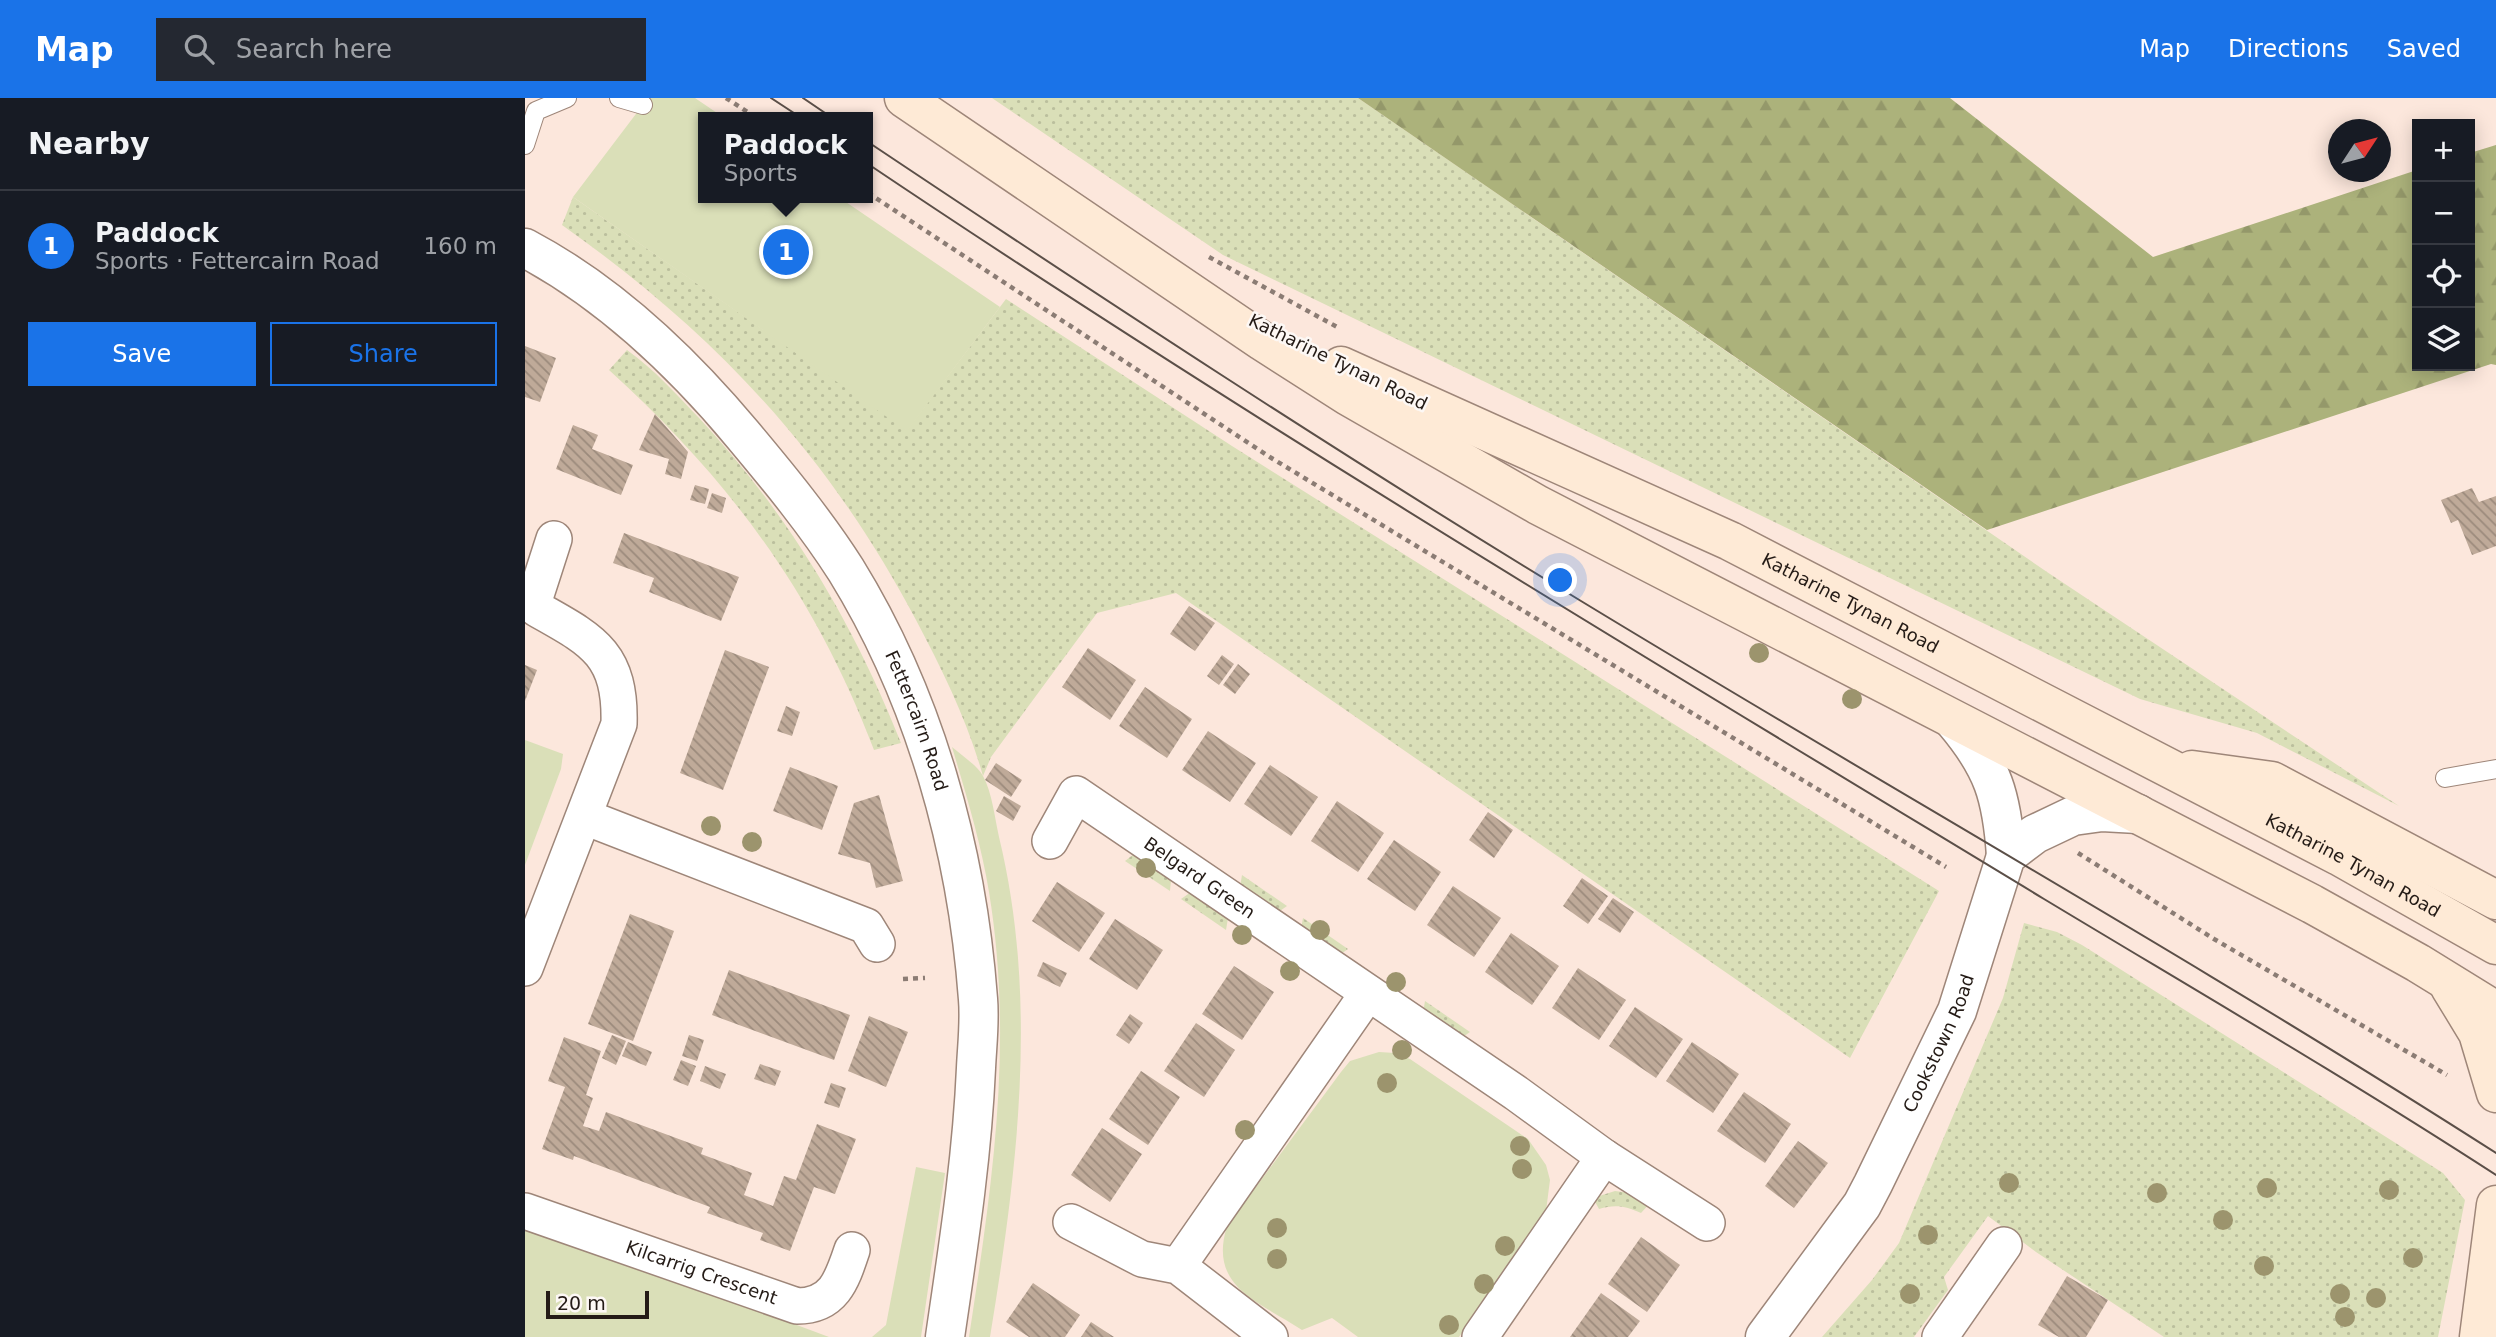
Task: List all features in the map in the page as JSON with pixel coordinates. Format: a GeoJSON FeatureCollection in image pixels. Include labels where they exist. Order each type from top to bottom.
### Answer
{"type":"FeatureCollection","features":[{"type":"Feature","properties":{"kind":"main road","name":"Katharine Tynan Road"},"geometry":{"type":"LineString","coordinates":[[904,98],[1348,396],[1538,505],[2312,904],[2496,1011]]}},
{"type":"Feature","properties":{"kind":"main road","name":"Katharine Tynan Road"},"geometry":{"type":"LineString","coordinates":[[1191,290],[1359,375],[1730,541],[2339,856],[2496,945]]}},
{"type":"Feature","properties":{"kind":"main road"},"geometry":{"type":"LineString","coordinates":[[2162,766],[2272,781],[2496,900]]}},
{"type":"Feature","properties":{"kind":"main road"},"geometry":{"type":"LineString","coordinates":[[2444,979],[2478,1033],[2496,1093]]}},
{"type":"Feature","properties":{"kind":"main road"},"geometry":{"type":"LineString","coordinates":[[2479,1337],[2496,1205]]}},
{"type":"Feature","properties":{"kind":"street","name":"Fettercairn Road"},"geometry":{"type":"LineString","coordinates":[[525,248],[638,324],[718,406],[785,485],[845,570],[886,643],[926,739],[949,820],[962,880],[979,1001],[974,1122],[945,1337]]}},
{"type":"Feature","properties":{"kind":"street"},"geometry":{"type":"LineString","coordinates":[[525,968],[619,724],[620,692],[602,652],[588,638],[537,609],[535,598],[554,539]]}},
{"type":"Feature","properties":{"kind":"street","name":"Katharine Tynan Road"},"geometry":{"type":"LineString","coordinates":[[1954,721],[1988,765],[2004,819],[2006,856]]}},
{"type":"Feature","properties":{"kind":"street","name":"Belgard Green"},"geometry":{"type":"LineString","coordinates":[[1050,841],[1076,794],[1604,1157],[1707,1223]]}},
{"type":"Feature","properties":{"kind":"street"},"geometry":{"type":"LineString","coordinates":[[2006,856],[2035,834],[2073,816],[2102,812],[2138,814]]}},
{"type":"Feature","properties":{"kind":"street"},"geometry":{"type":"LineString","coordinates":[[585,817],[866,926],[877,944]]}},
{"type":"Feature","properties":{"kind":"street","name":"Cookstown Road"},"geometry":{"type":"LineString","coordinates":[[1765,1337],[1862,1205],[1873,1184],[1957,1011],[2006,856]]}},
{"type":"Feature","properties":{"kind":"street"},"geometry":{"type":"LineString","coordinates":[[1178,1266],[1368,993]]}},
{"type":"Feature","properties":{"kind":"street"},"geometry":{"type":"LineString","coordinates":[[1480,1337],[1604,1157]]}},
{"type":"Feature","properties":{"kind":"street","name":"Kilcarrig Crescent"},"geometry":{"type":"LineString","coordinates":[[525,1211],[797,1306],[815,1306],[827,1298],[839,1283],[852,1250]]}},
{"type":"Feature","properties":{"kind":"street"},"geometry":{"type":"LineString","coordinates":[[1071,1222],[1142,1259],[1178,1266],[1270,1337]]}},
{"type":"Feature","properties":{"kind":"street"},"geometry":{"type":"LineString","coordinates":[[1940,1337],[2004,1245]]}},
{"type":"Feature","properties":{"kind":"lane"},"geometry":{"type":"LineString","coordinates":[[525,145],[530,105],[567,98]]}},
{"type":"Feature","properties":{"kind":"lane"},"geometry":{"type":"LineString","coordinates":[[619,98],[643,105]]}},
{"type":"Feature","properties":{"kind":"lane"},"geometry":{"type":"LineString","coordinates":[[2445,778],[2496,769]]}},
{"type":"Feature","properties":{"kind":"path"},"geometry":{"type":"LineString","coordinates":[[726,98],[747,112]]}},
{"type":"Feature","properties":{"kind":"path"},"geometry":{"type":"LineString","coordinates":[[873,195],[1273,459],[1946,867]]}},
{"type":"Feature","properties":{"kind":"path"},"geometry":{"type":"LineString","coordinates":[[2067,849],[2385,1041],[2447,1075]]}},
{"type":"Feature","properties":{"kind":"path"},"geometry":{"type":"LineString","coordinates":[[903,979],[925,978]]}},
{"type":"Feature","properties":{"kind":"green space"},"geometry":{"type":"Polygon","coordinates":[[[648,98],[695,98],[716,112],[698,112],[698,203],[847,203],[1000,307],[907,431],[573,197],[648,98]]]}},
{"type":"Feature","properties":{"kind":"green space"},"geometry":{"type":"Polygon","coordinates":[[[992,98],[1358,98],[2047,572],[2399,806],[2257,733],[2140,699],[1223,255],[992,98]]]}},
{"type":"Feature","properties":{"kind":"green space"},"geometry":{"type":"Polygon","coordinates":[[[1358,98],[1950,98],[2153,257],[2381,182],[2391,182],[2391,179],[2412,172],[2412,371],[2470,371],[1987,530],[1358,98]]]}},
{"type":"Feature","properties":{"kind":"green space"},"geometry":{"type":"Polygon","coordinates":[[[2496,145],[2496,365],[2475,369],[2475,151],[2496,145]]]}},
{"type":"Feature","properties":{"kind":"green space"},"geometry":{"type":"Polygon","coordinates":[[[573,197],[907,430],[1006,299],[1232,446],[1939,891],[1850,1058],[1176,593],[1097,613],[991,757],[983,776],[962,715],[936,658],[882,560],[845,504],[806,451],[764,401],[718,354],[618,266],[562,225],[573,197]]]}},
{"type":"Feature","properties":{"kind":"green space"},"geometry":{"type":"Polygon","coordinates":[[[627,350],[656,374],[700,419],[762,493],[790,532],[840,613],[901,743],[874,750],[825,641],[765,543],[694,454],[609,370],[627,350]]]}},
{"type":"Feature","properties":{"kind":"green space"},"geometry":{"type":"Polygon","coordinates":[[[525,740],[563,754],[561,769],[525,865],[525,740]]]}},
{"type":"Feature","properties":{"kind":"green space"},"geometry":{"type":"Polygon","coordinates":[[[952,747],[980,772],[989,790],[1011,899],[1018,962],[1020,1087],[1008,1212],[990,1337],[969,1337],[992,1170],[1000,1060],[1000,1004],[989,892],[973,819],[952,747]]]}},
{"type":"Feature","properties":{"kind":"green space"},"geometry":{"type":"Polygon","coordinates":[[[1134,854],[1171,880],[1170,891],[1125,861],[1134,854]]]}},
{"type":"Feature","properties":{"kind":"green space"},"geometry":{"type":"Polygon","coordinates":[[[1242,875],[1287,906],[1277,913],[1240,887],[1242,875]]]}},
{"type":"Feature","properties":{"kind":"green space"},"geometry":{"type":"Polygon","coordinates":[[[1191,892],[1228,918],[1226,930],[1181,899],[1191,892]]]}},
{"type":"Feature","properties":{"kind":"green space"},"geometry":{"type":"Polygon","coordinates":[[[1303,918],[1348,949],[1338,956],[1301,929],[1303,918]]]}},
{"type":"Feature","properties":{"kind":"green space"},"geometry":{"type":"Polygon","coordinates":[[[2024,923],[2057,932],[2082,945],[2443,1173],[2465,1200],[2438,1337],[2164,1337],[2036,1252],[1988,1216],[1944,1277],[1948,1290],[1914,1337],[1822,1337],[1872,1280],[1899,1243],[2003,998],[2024,923]]]}},
{"type":"Feature","properties":{"kind":"green space"},"geometry":{"type":"Polygon","coordinates":[[[1425,1001],[1470,1032],[1460,1039],[1423,1013],[1425,1001]]]}},
{"type":"Feature","properties":{"kind":"green space"},"geometry":{"type":"Polygon","coordinates":[[[1379,1052],[1395,1053],[1410,1059],[1528,1139],[1546,1165],[1550,1180],[1546,1211],[1459,1337],[1358,1337],[1332,1318],[1302,1330],[1241,1290],[1231,1278],[1225,1264],[1223,1247],[1227,1226],[1350,1061],[1379,1052]]]}},
{"type":"Feature","properties":{"kind":"green space"},"geometry":{"type":"Polygon","coordinates":[[[916,1167],[945,1173],[921,1337],[872,1337],[886,1325],[916,1167]]]}},
{"type":"Feature","properties":{"kind":"green space"},"geometry":{"type":"Polygon","coordinates":[[[1615,1191],[1631,1193],[1651,1202],[1641,1213],[1620,1206],[1599,1209],[1593,1198],[1615,1191]]]}},
{"type":"Feature","properties":{"kind":"green space"},"geometry":{"type":"Polygon","coordinates":[[[525,1223],[829,1337],[525,1337],[525,1223]]]}},
{"type":"Feature","properties":{"kind":"building"},"geometry":{"type":"Polygon","coordinates":[[[525,346],[556,358],[540,402],[525,397],[525,346]]]}},
{"type":"Feature","properties":{"kind":"building"},"geometry":{"type":"Polygon","coordinates":[[[655,414],[688,452],[681,479],[665,474],[669,459],[639,450],[655,414]]]}},
{"type":"Feature","properties":{"kind":"building"},"geometry":{"type":"Polygon","coordinates":[[[573,425],[598,435],[592,449],[633,465],[621,495],[556,469],[573,425]]]}},
{"type":"Feature","properties":{"kind":"building"},"geometry":{"type":"Polygon","coordinates":[[[695,485],[709,489],[705,504],[690,500],[695,485]]]}},
{"type":"Feature","properties":{"kind":"building"},"geometry":{"type":"Polygon","coordinates":[[[2472,488],[2479,502],[2496,496],[2496,546],[2472,555],[2458,520],[2451,523],[2441,500],[2472,488]]]}},
{"type":"Feature","properties":{"kind":"building"},"geometry":{"type":"Polygon","coordinates":[[[712,493],[726,498],[722,513],[707,508],[712,493]]]}},
{"type":"Feature","properties":{"kind":"building"},"geometry":{"type":"Polygon","coordinates":[[[624,533],[739,577],[721,621],[649,592],[654,578],[613,563],[624,533]]]}},
{"type":"Feature","properties":{"kind":"building"},"geometry":{"type":"Polygon","coordinates":[[[1189,606],[1215,623],[1195,651],[1170,634],[1189,606]]]}},
{"type":"Feature","properties":{"kind":"building"},"geometry":{"type":"Polygon","coordinates":[[[1088,648],[1136,680],[1110,720],[1062,687],[1088,648]]]}},
{"type":"Feature","properties":{"kind":"building"},"geometry":{"type":"Polygon","coordinates":[[[725,650],[769,667],[723,790],[680,773],[725,650]]]}},
{"type":"Feature","properties":{"kind":"building"},"geometry":{"type":"Polygon","coordinates":[[[1222,655],[1234,664],[1219,685],[1207,676],[1222,655]]]}},
{"type":"Feature","properties":{"kind":"building"},"geometry":{"type":"Polygon","coordinates":[[[1238,664],[1250,674],[1235,694],[1223,685],[1238,664]]]}},
{"type":"Feature","properties":{"kind":"building"},"geometry":{"type":"Polygon","coordinates":[[[525,665],[537,670],[525,701],[525,665]]]}},
{"type":"Feature","properties":{"kind":"building"},"geometry":{"type":"Polygon","coordinates":[[[1145,687],[1192,719],[1167,758],[1119,726],[1145,687]]]}},
{"type":"Feature","properties":{"kind":"building"},"geometry":{"type":"Polygon","coordinates":[[[786,706],[800,712],[792,736],[777,731],[786,706]]]}},
{"type":"Feature","properties":{"kind":"building"},"geometry":{"type":"Polygon","coordinates":[[[1208,731],[1256,763],[1230,802],[1182,770],[1208,731]]]}},
{"type":"Feature","properties":{"kind":"building"},"geometry":{"type":"Polygon","coordinates":[[[996,763],[1022,780],[1011,797],[985,780],[996,763]]]}},
{"type":"Feature","properties":{"kind":"building"},"geometry":{"type":"Polygon","coordinates":[[[1270,765],[1318,797],[1291,836],[1244,804],[1270,765]]]}},
{"type":"Feature","properties":{"kind":"building"},"geometry":{"type":"Polygon","coordinates":[[[790,767],[838,786],[822,830],[773,811],[790,767]]]}},
{"type":"Feature","properties":{"kind":"building"},"geometry":{"type":"Polygon","coordinates":[[[879,795],[903,881],[876,888],[870,863],[838,854],[854,803],[879,795]]]}},
{"type":"Feature","properties":{"kind":"building"},"geometry":{"type":"Polygon","coordinates":[[[1004,796],[1021,806],[1013,821],[996,811],[1004,796]]]}},
{"type":"Feature","properties":{"kind":"building"},"geometry":{"type":"Polygon","coordinates":[[[1337,801],[1384,833],[1358,872],[1311,841],[1337,801]]]}},
{"type":"Feature","properties":{"kind":"building"},"geometry":{"type":"Polygon","coordinates":[[[1488,812],[1513,830],[1494,858],[1469,840],[1488,812]]]}},
{"type":"Feature","properties":{"kind":"building"},"geometry":{"type":"Polygon","coordinates":[[[1394,840],[1441,872],[1415,911],[1367,879],[1394,840]]]}},
{"type":"Feature","properties":{"kind":"building"},"geometry":{"type":"Polygon","coordinates":[[[1582,878],[1608,896],[1588,924],[1563,906],[1582,878]]]}},
{"type":"Feature","properties":{"kind":"building"},"geometry":{"type":"Polygon","coordinates":[[[1057,882],[1105,913],[1079,952],[1032,921],[1057,882]]]}},
{"type":"Feature","properties":{"kind":"building"},"geometry":{"type":"Polygon","coordinates":[[[1453,886],[1501,918],[1474,957],[1427,925],[1453,886]]]}},
{"type":"Feature","properties":{"kind":"building"},"geometry":{"type":"Polygon","coordinates":[[[1613,898],[1634,912],[1620,933],[1598,919],[1613,898]]]}},
{"type":"Feature","properties":{"kind":"building"},"geometry":{"type":"Polygon","coordinates":[[[630,914],[674,931],[633,1041],[588,1024],[630,914]]]}},
{"type":"Feature","properties":{"kind":"building"},"geometry":{"type":"Polygon","coordinates":[[[1115,919],[1163,950],[1137,990],[1089,959],[1115,919]]]}},
{"type":"Feature","properties":{"kind":"building"},"geometry":{"type":"Polygon","coordinates":[[[1511,933],[1559,966],[1532,1005],[1485,972],[1511,933]]]}},
{"type":"Feature","properties":{"kind":"building"},"geometry":{"type":"Polygon","coordinates":[[[1043,962],[1067,973],[1060,987],[1037,976],[1043,962]]]}},
{"type":"Feature","properties":{"kind":"building"},"geometry":{"type":"Polygon","coordinates":[[[1234,966],[1274,992],[1242,1040],[1202,1014],[1234,966]]]}},
{"type":"Feature","properties":{"kind":"building"},"geometry":{"type":"Polygon","coordinates":[[[1578,968],[1626,1000],[1599,1040],[1552,1008],[1578,968]]]}},
{"type":"Feature","properties":{"kind":"building"},"geometry":{"type":"Polygon","coordinates":[[[729,970],[850,1015],[834,1060],[712,1015],[729,970]]]}},
{"type":"Feature","properties":{"kind":"building"},"geometry":{"type":"Polygon","coordinates":[[[1635,1007],[1683,1039],[1656,1078],[1609,1046],[1635,1007]]]}},
{"type":"Feature","properties":{"kind":"building"},"geometry":{"type":"Polygon","coordinates":[[[1130,1014],[1143,1023],[1129,1044],[1116,1035],[1130,1014]]]}},
{"type":"Feature","properties":{"kind":"building"},"geometry":{"type":"Polygon","coordinates":[[[869,1016],[908,1032],[886,1087],[848,1071],[869,1016]]]}},
{"type":"Feature","properties":{"kind":"building"},"geometry":{"type":"Polygon","coordinates":[[[1196,1023],[1235,1050],[1204,1097],[1164,1071],[1196,1023]]]}},
{"type":"Feature","properties":{"kind":"building"},"geometry":{"type":"Polygon","coordinates":[[[612,1035],[626,1041],[616,1065],[602,1058],[612,1035]]]}},
{"type":"Feature","properties":{"kind":"building"},"geometry":{"type":"Polygon","coordinates":[[[689,1035],[704,1040],[697,1061],[682,1056],[689,1035]]]}},
{"type":"Feature","properties":{"kind":"building"},"geometry":{"type":"Polygon","coordinates":[[[564,1037],[601,1051],[586,1095],[593,1098],[583,1126],[599,1131],[606,1112],[703,1148],[701,1154],[752,1173],[744,1195],[773,1206],[784,1176],[796,1180],[817,1124],[856,1139],[835,1194],[814,1187],[790,1251],[760,1240],[763,1233],[707,1213],[710,1207],[574,1156],[573,1160],[542,1149],[565,1087],[548,1081],[564,1037]]]}},
{"type":"Feature","properties":{"kind":"building"},"geometry":{"type":"Polygon","coordinates":[[[628,1042],[652,1052],[646,1066],[622,1056],[628,1042]]]}},
{"type":"Feature","properties":{"kind":"building"},"geometry":{"type":"Polygon","coordinates":[[[1692,1042],[1739,1074],[1713,1113],[1666,1081],[1692,1042]]]}},
{"type":"Feature","properties":{"kind":"building"},"geometry":{"type":"Polygon","coordinates":[[[681,1060],[696,1066],[688,1086],[673,1080],[681,1060]]]}},
{"type":"Feature","properties":{"kind":"building"},"geometry":{"type":"Polygon","coordinates":[[[760,1064],[781,1071],[775,1086],[754,1079],[760,1064]]]}},
{"type":"Feature","properties":{"kind":"building"},"geometry":{"type":"Polygon","coordinates":[[[705,1066],[726,1074],[720,1089],[700,1081],[705,1066]]]}},
{"type":"Feature","properties":{"kind":"building"},"geometry":{"type":"Polygon","coordinates":[[[1141,1071],[1180,1097],[1148,1145],[1109,1119],[1141,1071]]]}},
{"type":"Feature","properties":{"kind":"building"},"geometry":{"type":"Polygon","coordinates":[[[831,1083],[846,1088],[839,1108],[824,1103],[831,1083]]]}},
{"type":"Feature","properties":{"kind":"building"},"geometry":{"type":"Polygon","coordinates":[[[1744,1092],[1791,1124],[1765,1163],[1717,1131],[1744,1092]]]}},
{"type":"Feature","properties":{"kind":"building"},"geometry":{"type":"Polygon","coordinates":[[[1102,1128],[1142,1154],[1110,1202],[1071,1175],[1102,1128]]]}},
{"type":"Feature","properties":{"kind":"building"},"geometry":{"type":"Polygon","coordinates":[[[1798,1141],[1828,1163],[1794,1208],[1765,1186],[1798,1141]]]}},
{"type":"Feature","properties":{"kind":"building"},"geometry":{"type":"Polygon","coordinates":[[[1641,1237],[1680,1265],[1647,1312],[1608,1284],[1641,1237]]]}},
{"type":"Feature","properties":{"kind":"building"},"geometry":{"type":"Polygon","coordinates":[[[2067,1276],[2108,1300],[2086,1337],[2059,1337],[2038,1325],[2067,1276]]]}},
{"type":"Feature","properties":{"kind":"building"},"geometry":{"type":"Polygon","coordinates":[[[1033,1283],[1080,1315],[1065,1337],[1029,1337],[1006,1322],[1033,1283]]]}},
{"type":"Feature","properties":{"kind":"building"},"geometry":{"type":"Polygon","coordinates":[[[1601,1293],[1640,1321],[1628,1337],[1570,1337],[1601,1293]]]}},
{"type":"Feature","properties":{"kind":"building"},"geometry":{"type":"Polygon","coordinates":[[[1091,1322],[1114,1337],[1081,1337],[1091,1322]]]}},
{"type":"Feature","properties":{"kind":"tram line"},"geometry":{"type":"LineString","coordinates":[[771,98],[792,112]]}},
{"type":"Feature","properties":{"kind":"tram line"},"geometry":{"type":"LineString","coordinates":[[803,98],[824,112]]}},
{"type":"Feature","properties":{"kind":"tram line"},"geometry":{"type":"LineString","coordinates":[[873,145],[1222,375],[1491,546],[2155,943],[2496,1153]]}},
{"type":"Feature","properties":{"kind":"tram line"},"geometry":{"type":"LineString","coordinates":[[873,167],[1304,447],[1747,719],[2328,1069],[2496,1175]]}},
{"type":"Feature","properties":{"kind":"place","name":"Paddock"},"geometry":{"type":"Point","coordinates":[786,252]}}]}
